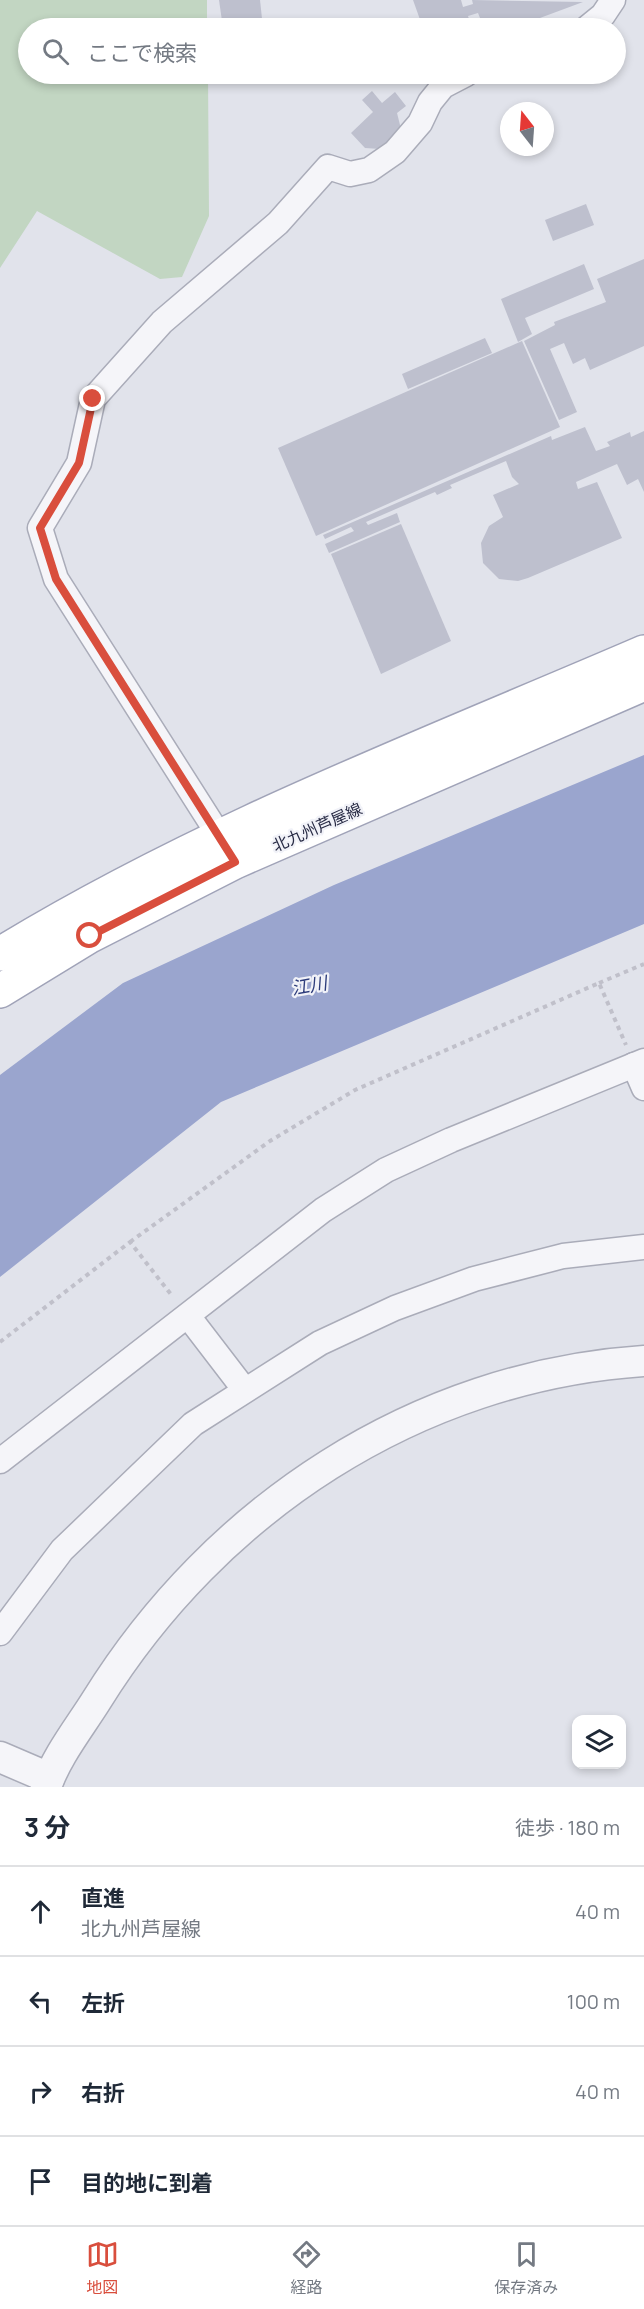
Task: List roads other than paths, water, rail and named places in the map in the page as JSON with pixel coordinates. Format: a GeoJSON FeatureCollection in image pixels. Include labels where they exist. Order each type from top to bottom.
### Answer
{"type":"FeatureCollection","features":[{"type":"Feature","properties":{"kind":"main road","name":"北九州芦屋線"},"geometry":{"type":"LineString","coordinates":[[0,991],[228,849],[644,652]]}},
{"type":"Feature","properties":{"kind":"main road","name":"北九州芦屋線"},"geometry":{"type":"LineString","coordinates":[[0,954],[75,908],[644,684]]}},
{"type":"Feature","properties":{"kind":"street"},"geometry":{"type":"LineString","coordinates":[[599,18],[613,0]]}},
{"type":"Feature","properties":{"kind":"street"},"geometry":{"type":"LineString","coordinates":[[228,849],[56,579],[40,528],[79,463],[93,399],[162,322],[278,223],[328,167],[350,174],[369,170],[395,152],[420,123],[430,102],[447,84]]}},
{"type":"Feature","properties":{"kind":"street"},"geometry":{"type":"LineString","coordinates":[[0,1461],[323,1210],[386,1170],[639,1063],[644,1088]]}},
{"type":"Feature","properties":{"kind":"street"},"geometry":{"type":"LineString","coordinates":[[0,1633],[62,1550],[193,1424],[244,1389],[320,1343],[395,1308],[474,1279],[563,1256],[644,1247]]}},
{"type":"Feature","properties":{"kind":"street"},"geometry":{"type":"LineString","coordinates":[[188,1316],[244,1389]]}},
{"type":"Feature","properties":{"kind":"street"},"geometry":{"type":"LineString","coordinates":[[0,1757],[47,1783],[114,1672],[172,1598],[221,1546],[265,1509],[324,1465],[390,1428],[460,1398],[543,1375],[644,1361]]}},
{"type":"Feature","properties":{"kind":"water","name":"江川"},"geometry":{"type":"Polygon","coordinates":[[[644,755],[644,924],[221,1102],[0,1277],[0,1075],[123,983],[334,885],[644,755]]]}}]}
